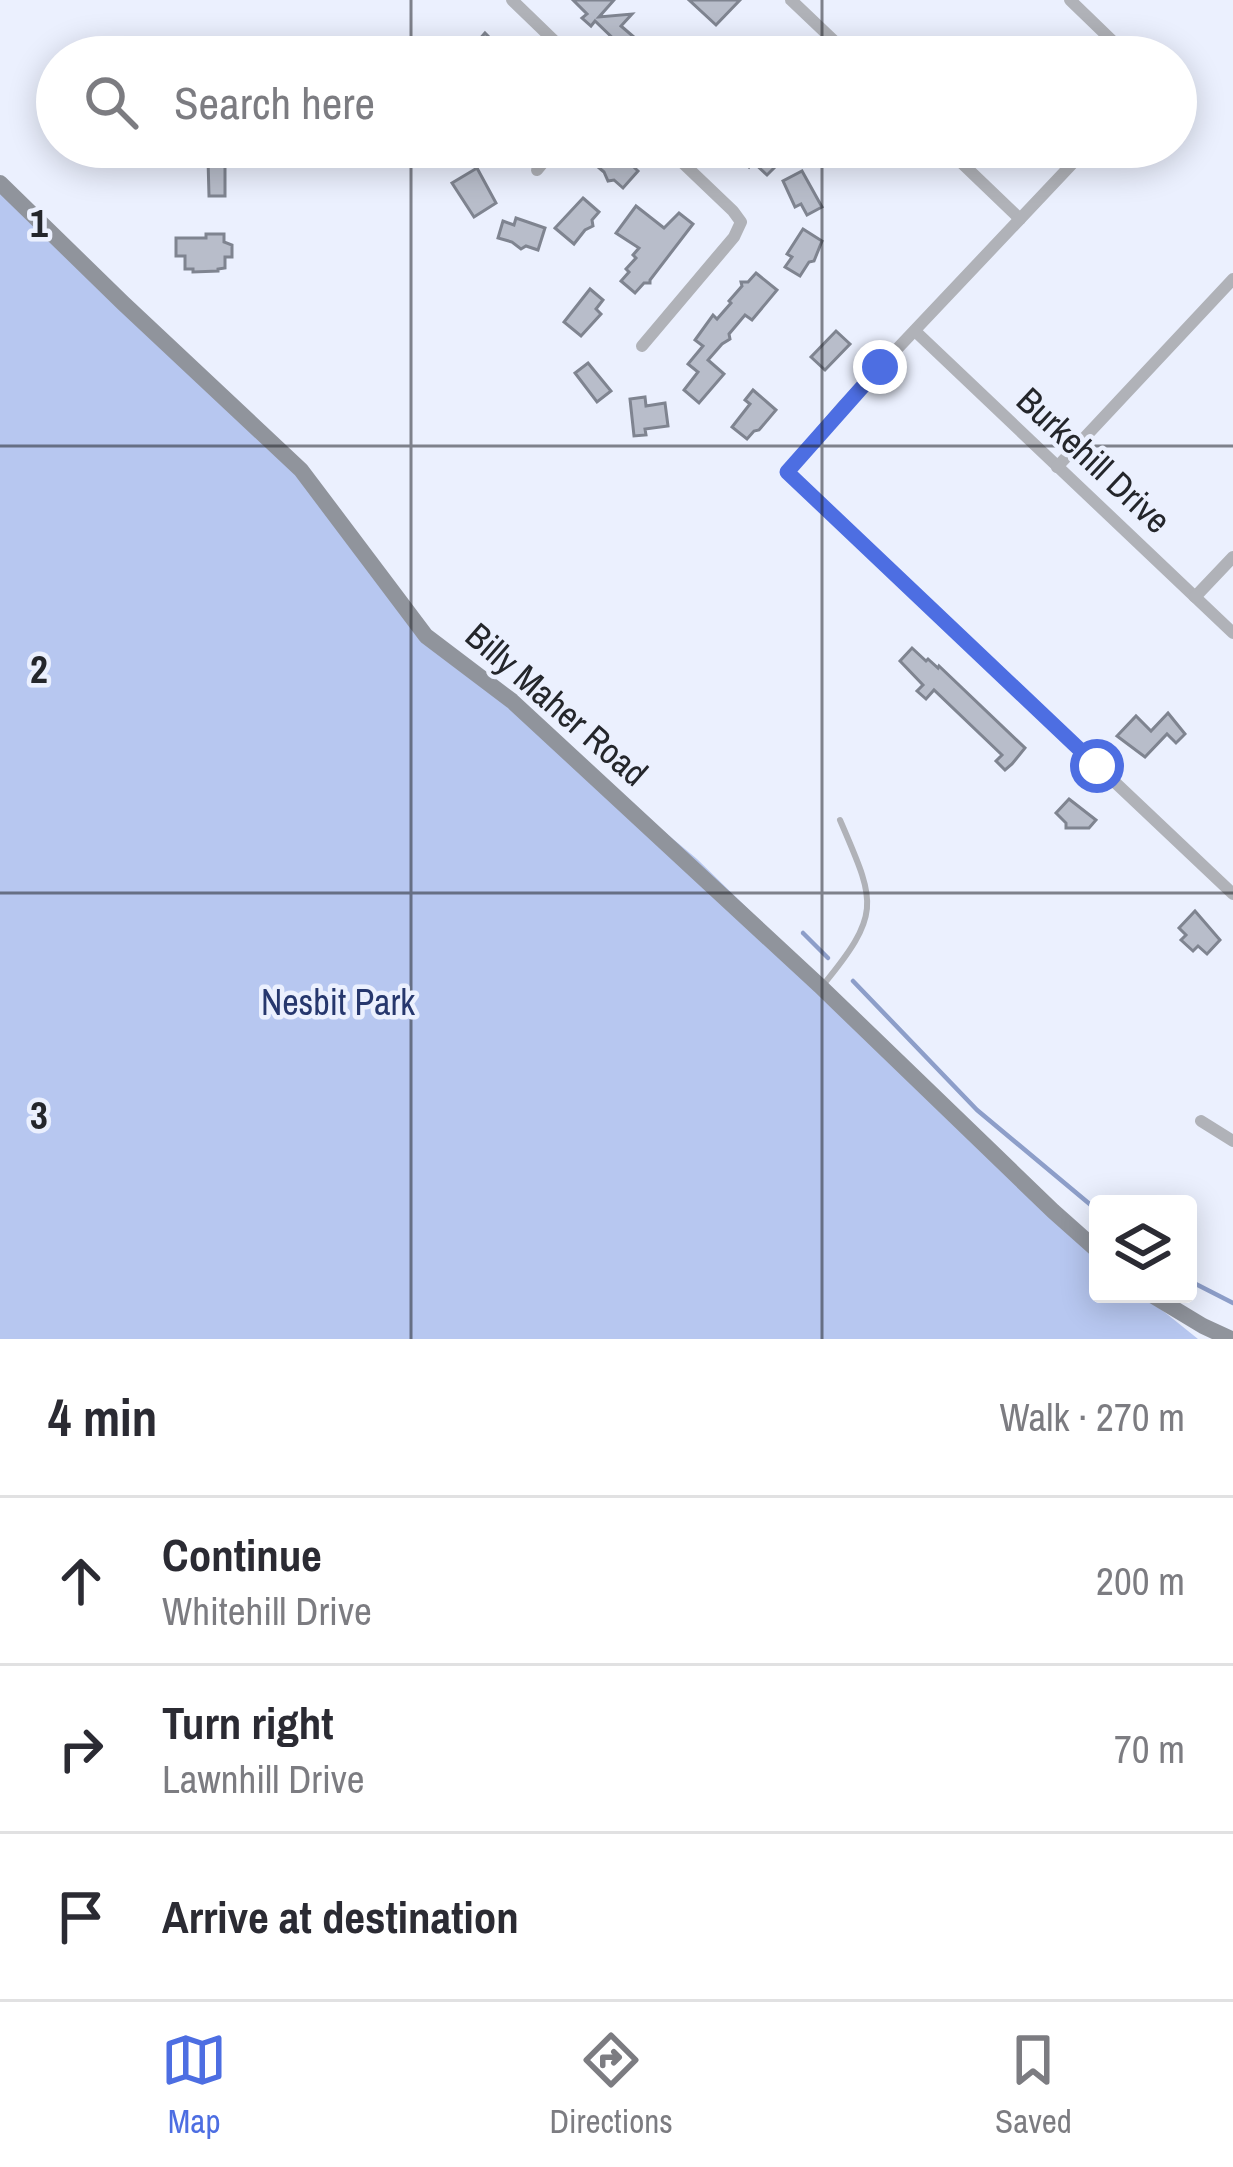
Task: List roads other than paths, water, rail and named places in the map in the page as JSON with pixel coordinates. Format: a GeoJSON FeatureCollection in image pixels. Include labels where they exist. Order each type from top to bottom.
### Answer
{"type":"FeatureCollection","features":[{"type":"Feature","properties":{"kind":"main road","name":"Billy Maher Road"},"geometry":{"type":"LineString","coordinates":[[0,183],[302,470],[426,635],[512,701],[1089,1243]]}},
{"type":"Feature","properties":{"kind":"main road"},"geometry":{"type":"LineString","coordinates":[[1165,1303],[1232,1339]]}},
{"type":"Feature","properties":{"kind":"street"},"geometry":{"type":"LineString","coordinates":[[512,0],[550,36]]}},
{"type":"Feature","properties":{"kind":"street"},"geometry":{"type":"LineString","coordinates":[[791,0],[829,36]]}},
{"type":"Feature","properties":{"kind":"street"},"geometry":{"type":"LineString","coordinates":[[1070,0],[1108,36]]}},
{"type":"Feature","properties":{"kind":"street"},"geometry":{"type":"LineString","coordinates":[[642,346],[734,237],[741,222],[688,168]]}},
{"type":"Feature","properties":{"kind":"street"},"geometry":{"type":"LineString","coordinates":[[967,168],[1020,219]]}},
{"type":"Feature","properties":{"kind":"street"},"geometry":{"type":"LineString","coordinates":[[1068,168],[787,472],[1233,895]]}},
{"type":"Feature","properties":{"kind":"street"},"geometry":{"type":"LineString","coordinates":[[1057,467],[1233,279]]}},
{"type":"Feature","properties":{"kind":"street","name":"Burkehill Drive"},"geometry":{"type":"LineString","coordinates":[[915,331],[1233,633]]}},
{"type":"Feature","properties":{"kind":"street"},"geometry":{"type":"LineString","coordinates":[[1196,597],[1233,557]]}},
{"type":"Feature","properties":{"kind":"street"},"geometry":{"type":"LineString","coordinates":[[1201,1121],[1233,1141]]}},
{"type":"Feature","properties":{"kind":"lane"},"geometry":{"type":"LineString","coordinates":[[821,987],[854,948],[868,918],[866,881],[839,820]]}},
{"type":"Feature","properties":{"kind":"waterway"},"geometry":{"type":"LineString","coordinates":[[803,933],[828,958]]}},
{"type":"Feature","properties":{"kind":"waterway"},"geometry":{"type":"LineString","coordinates":[[853,981],[977,1110],[1089,1203]]}},
{"type":"Feature","properties":{"kind":"waterway"},"geometry":{"type":"LineString","coordinates":[[1197,1285],[1233,1303]]}},
{"type":"Feature","properties":{"kind":"park label","name":"Nesbit Park"},"geometry":{"type":"Point","coordinates":[338,1002]}}]}
